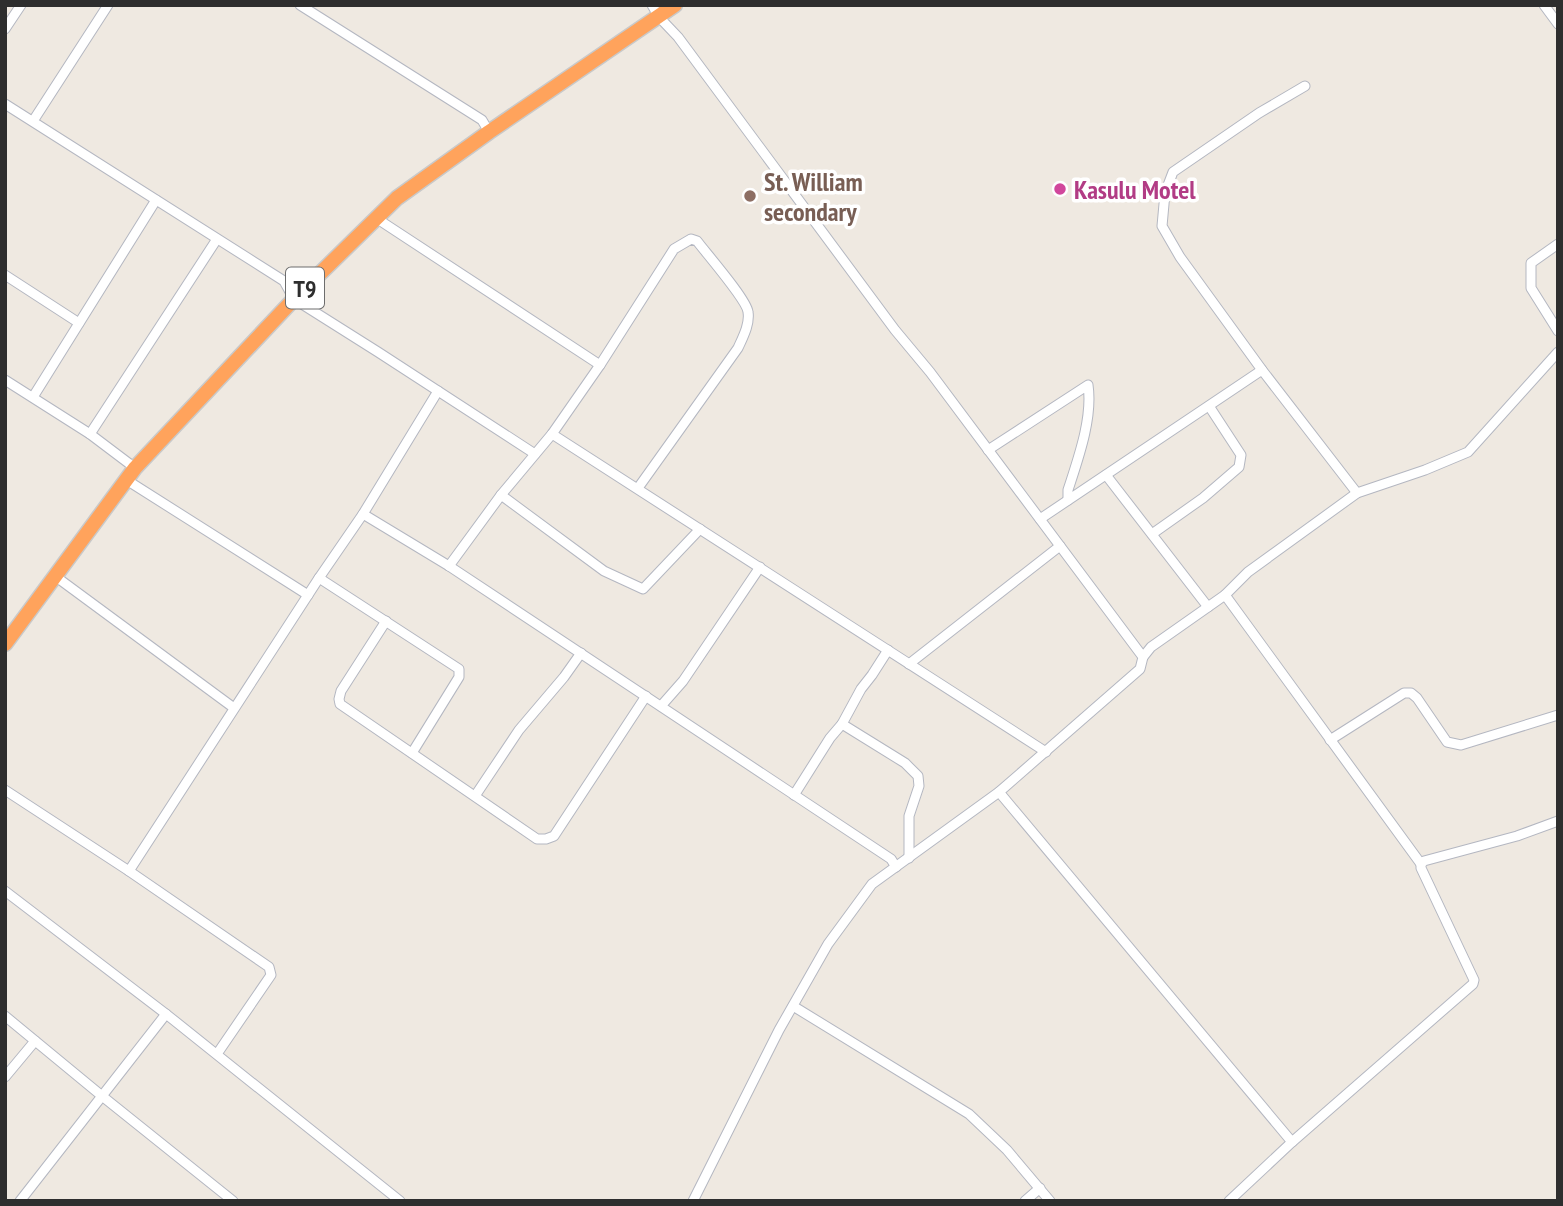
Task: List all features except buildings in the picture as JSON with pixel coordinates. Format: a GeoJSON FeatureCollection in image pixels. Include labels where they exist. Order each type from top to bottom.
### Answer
{"type":"FeatureCollection","features":[{"type":"Feature","properties":{"kind":"highway","name":"T9"},"geometry":{"type":"LineString","coordinates":[[5,644],[130,474],[293,299],[376,218],[397,198],[656,11],[675,5]]}},
{"type":"Feature","properties":{"kind":"street"},"geometry":{"type":"LineString","coordinates":[[5,29],[9,15],[21,5]]}},
{"type":"Feature","properties":{"kind":"street"},"geometry":{"type":"LineString","coordinates":[[33,121],[108,5]]}},
{"type":"Feature","properties":{"kind":"street"},"geometry":{"type":"LineString","coordinates":[[300,5],[482,120],[489,132]]}},
{"type":"Feature","properties":{"kind":"street"},"geometry":{"type":"LineString","coordinates":[[1544,5],[1558,24]]}},
{"type":"Feature","properties":{"kind":"street"},"geometry":{"type":"LineString","coordinates":[[656,11],[1143,657]]}},
{"type":"Feature","properties":{"kind":"street"},"geometry":{"type":"LineString","coordinates":[[1305,86],[1259,113],[1173,172],[1165,193],[1162,226],[1180,257],[1262,370],[1357,493]]}},
{"type":"Feature","properties":{"kind":"street"},"geometry":{"type":"LineString","coordinates":[[5,104],[284,281],[293,299],[534,454]]}},
{"type":"Feature","properties":{"kind":"street"},"geometry":{"type":"LineString","coordinates":[[33,397],[156,200]]}},
{"type":"Feature","properties":{"kind":"street"},"geometry":{"type":"LineString","coordinates":[[376,218],[600,365]]}},
{"type":"Feature","properties":{"kind":"street"},"geometry":{"type":"LineString","coordinates":[[90,434],[217,239]]}},
{"type":"Feature","properties":{"kind":"street"},"geometry":{"type":"LineString","coordinates":[[449,566],[501,495],[552,434],[674,249],[691,239],[697,241],[749,310],[747,327],[738,348],[638,488]]}},
{"type":"Feature","properties":{"kind":"street"},"geometry":{"type":"LineString","coordinates":[[1558,244],[1531,262],[1531,288],[1558,331]]}},
{"type":"Feature","properties":{"kind":"street"},"geometry":{"type":"LineString","coordinates":[[5,275],[79,323]]}},
{"type":"Feature","properties":{"kind":"street"},"geometry":{"type":"LineString","coordinates":[[693,1201],[793,1006],[828,944],[872,884],[999,793],[1140,669],[1143,657],[1151,647],[1225,595],[1248,572],[1357,493],[1468,452],[1558,352]]}},
{"type":"Feature","properties":{"kind":"street"},"geometry":{"type":"LineString","coordinates":[[1040,519],[1262,370]]}},
{"type":"Feature","properties":{"kind":"street"},"geometry":{"type":"LineString","coordinates":[[5,380],[90,434],[130,474],[308,595]]}},
{"type":"Feature","properties":{"kind":"street"},"geometry":{"type":"LineString","coordinates":[[988,450],[1088,385],[1090,400],[1068,490],[1068,500]]}},
{"type":"Feature","properties":{"kind":"street"},"geometry":{"type":"LineString","coordinates":[[129,871],[363,514],[438,391]]}},
{"type":"Feature","properties":{"kind":"street"},"geometry":{"type":"LineString","coordinates":[[1152,534],[1203,498],[1239,467],[1241,455],[1209,406]]}},
{"type":"Feature","properties":{"kind":"street"},"geometry":{"type":"LineString","coordinates":[[552,434],[1045,752]]}},
{"type":"Feature","properties":{"kind":"street"},"geometry":{"type":"LineString","coordinates":[[1106,475],[1208,607]]}},
{"type":"Feature","properties":{"kind":"street"},"geometry":{"type":"LineString","coordinates":[[501,495],[604,571],[643,589],[700,529]]}},
{"type":"Feature","properties":{"kind":"street"},"geometry":{"type":"LineString","coordinates":[[363,514],[449,566],[662,706],[891,859],[896,867]]}},
{"type":"Feature","properties":{"kind":"street"},"geometry":{"type":"LineString","coordinates":[[909,664],[1060,546]]}},
{"type":"Feature","properties":{"kind":"street"},"geometry":{"type":"LineString","coordinates":[[662,706],[683,681],[760,567]]}},
{"type":"Feature","properties":{"kind":"street"},"geometry":{"type":"LineString","coordinates":[[55,576],[234,708]]}},
{"type":"Feature","properties":{"kind":"street"},"geometry":{"type":"LineString","coordinates":[[319,578],[459,669],[459,677],[412,753]]}},
{"type":"Feature","properties":{"kind":"street"},"geometry":{"type":"LineString","coordinates":[[1225,595],[1421,864],[1474,980],[1473,984],[1292,1142],[1229,1201]]}},
{"type":"Feature","properties":{"kind":"street"},"geometry":{"type":"LineString","coordinates":[[386,621],[341,691],[340,704],[537,839],[554,836],[646,696]]}},
{"type":"Feature","properties":{"kind":"street"},"geometry":{"type":"LineString","coordinates":[[794,795],[888,650]]}},
{"type":"Feature","properties":{"kind":"street"},"geometry":{"type":"LineString","coordinates":[[475,796],[519,730],[581,653]]}},
{"type":"Feature","properties":{"kind":"street"},"geometry":{"type":"LineString","coordinates":[[1330,740],[1404,693],[1411,693],[1417,698],[1447,742],[1461,745],[1558,715]]}},
{"type":"Feature","properties":{"kind":"street"},"geometry":{"type":"LineString","coordinates":[[842,724],[905,763],[918,776],[919,786],[909,816],[909,858]]}},
{"type":"Feature","properties":{"kind":"street"},"geometry":{"type":"LineString","coordinates":[[5,790],[269,967],[271,975],[217,1054]]}},
{"type":"Feature","properties":{"kind":"street"},"geometry":{"type":"LineString","coordinates":[[999,793],[1292,1142]]}},
{"type":"Feature","properties":{"kind":"street"},"geometry":{"type":"LineString","coordinates":[[1421,864],[1558,821]]}},
{"type":"Feature","properties":{"kind":"street"},"geometry":{"type":"LineString","coordinates":[[5,891],[217,1054],[400,1201]]}},
{"type":"Feature","properties":{"kind":"street"},"geometry":{"type":"LineString","coordinates":[[793,1006],[969,1114],[1007,1150],[1050,1201]]}},
{"type":"Feature","properties":{"kind":"street"},"geometry":{"type":"LineString","coordinates":[[20,1201],[166,1014]]}},
{"type":"Feature","properties":{"kind":"street"},"geometry":{"type":"LineString","coordinates":[[5,1016],[233,1201]]}},
{"type":"Feature","properties":{"kind":"street"},"geometry":{"type":"LineString","coordinates":[[5,1077],[35,1041]]}},
{"type":"Feature","properties":{"kind":"street"},"geometry":{"type":"LineString","coordinates":[[1025,1201],[1040,1188]]}},
{"type":"Feature","properties":{"kind":"place","name":"Kasulu Motel"},"geometry":{"type":"Point","coordinates":[1060,189]}},
{"type":"Feature","properties":{"kind":"place","name":"St. William secondary"},"geometry":{"type":"Point","coordinates":[750,196]}}]}
